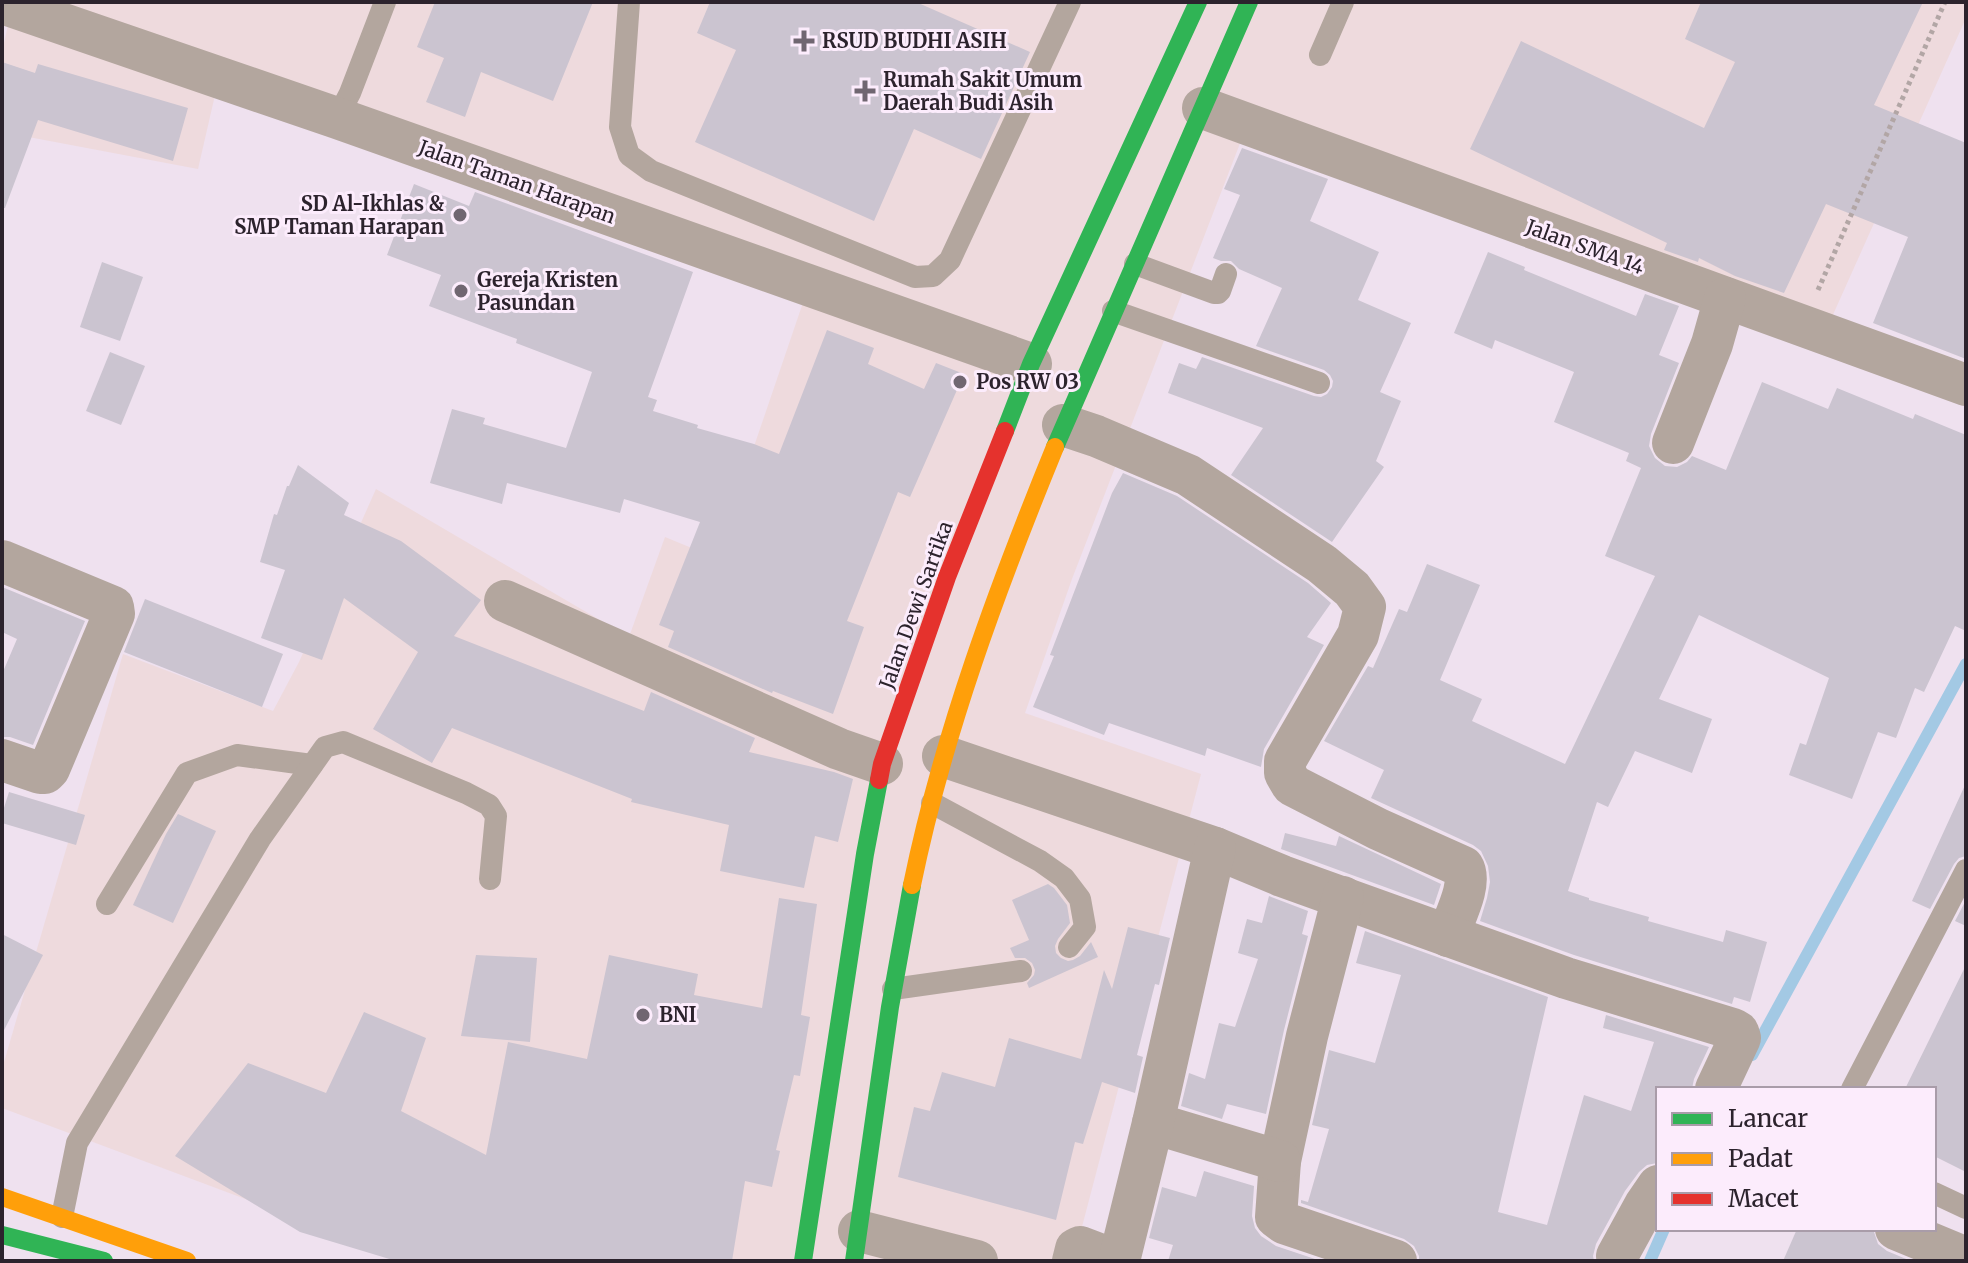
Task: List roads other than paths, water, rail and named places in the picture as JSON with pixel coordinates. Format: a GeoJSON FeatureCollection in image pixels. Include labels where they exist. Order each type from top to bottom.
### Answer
{"type":"FeatureCollection","features":[{"type":"Feature","properties":{"kind":"main road","name":"Jalan Dewi Sartika"},"geometry":{"type":"LineString","coordinates":[[803,1261],[865,854],[882,764],[947,577],[1031,364],[1198,2]]}},
{"type":"Feature","properties":{"kind":"main road"},"geometry":{"type":"LineString","coordinates":[[856,1246],[893,989],[916,867],[943,756],[996,594],[1063,425],[1249,2]]}},
{"type":"Feature","properties":{"kind":"main road"},"geometry":{"type":"LineString","coordinates":[[2,1177],[52,1214]]}},
{"type":"Feature","properties":{"kind":"main road"},"geometry":{"type":"LineString","coordinates":[[2,1197],[187,1261]]}},
{"type":"Feature","properties":{"kind":"main road"},"geometry":{"type":"LineString","coordinates":[[7,1229],[107,1261]]}},
{"type":"Feature","properties":{"kind":"street","name":"Jalan Taman Harapan"},"geometry":{"type":"LineString","coordinates":[[2,3],[1031,364]]}},
{"type":"Feature","properties":{"kind":"street","name":"Jalan SMA 14"},"geometry":{"type":"LineString","coordinates":[[1203,108],[1966,385]]}},
{"type":"Feature","properties":{"kind":"street"},"geometry":{"type":"LineString","coordinates":[[1673,443],[1712,344],[1725,298]]}},
{"type":"Feature","properties":{"kind":"street"},"geometry":{"type":"LineString","coordinates":[[1063,425],[1188,475],[1322,564],[1352,589],[1365,607],[1358,635],[1285,761],[1285,773],[1292,785],[1378,829],[1463,867],[1467,873],[1467,883],[1448,936]]}},
{"type":"Feature","properties":{"kind":"street"},"geometry":{"type":"LineString","coordinates":[[2,561],[113,607],[114,614],[49,769],[40,773],[2,760]]}},
{"type":"Feature","properties":{"kind":"street"},"geometry":{"type":"LineString","coordinates":[[505,601],[839,749],[882,764]]}},
{"type":"Feature","properties":{"kind":"street"},"geometry":{"type":"LineString","coordinates":[[943,756],[1215,848],[1282,876],[1566,978],[1738,1032],[1740,1038],[1717,1087]]}},
{"type":"Feature","properties":{"kind":"street"},"geometry":{"type":"LineString","coordinates":[[1073,1261],[1076,1249],[1080,1247],[1118,1261],[1153,1123],[1215,848]]}},
{"type":"Feature","properties":{"kind":"street"},"geometry":{"type":"LineString","coordinates":[[1343,897],[1307,1036],[1280,1161],[1275,1212],[1280,1221],[1396,1261]]}},
{"type":"Feature","properties":{"kind":"street"},"geometry":{"type":"LineString","coordinates":[[1153,1123],[1280,1161]]}},
{"type":"Feature","properties":{"kind":"street"},"geometry":{"type":"LineString","coordinates":[[1617,1256],[1656,1189]]}},
{"type":"Feature","properties":{"kind":"street"},"geometry":{"type":"LineString","coordinates":[[1900,1231],[1951,1256]]}},
{"type":"Feature","properties":{"kind":"street"},"geometry":{"type":"LineString","coordinates":[[856,1246],[977,1261]]}},
{"type":"Feature","properties":{"kind":"lane"},"geometry":{"type":"LineString","coordinates":[[337,118],[350,93],[385,2]]}},
{"type":"Feature","properties":{"kind":"lane"},"geometry":{"type":"LineString","coordinates":[[629,2],[620,127],[629,155],[651,171],[915,277],[933,276],[950,260],[1070,2]]}},
{"type":"Feature","properties":{"kind":"lane"},"geometry":{"type":"LineString","coordinates":[[1320,55],[1343,2]]}},
{"type":"Feature","properties":{"kind":"lane"},"geometry":{"type":"LineString","coordinates":[[1135,264],[1214,293],[1220,291],[1226,274]]}},
{"type":"Feature","properties":{"kind":"lane"},"geometry":{"type":"LineString","coordinates":[[1113,311],[1319,383]]}},
{"type":"Feature","properties":{"kind":"lane"},"geometry":{"type":"LineString","coordinates":[[52,1214],[77,1143],[260,839],[325,747],[343,742],[489,805],[496,816],[490,879]]}},
{"type":"Feature","properties":{"kind":"lane"},"geometry":{"type":"LineString","coordinates":[[107,904],[187,773],[237,755],[312,765]]}},
{"type":"Feature","properties":{"kind":"lane"},"geometry":{"type":"LineString","coordinates":[[932,803],[1040,861],[1064,878],[1080,899],[1085,927],[1069,947]]}},
{"type":"Feature","properties":{"kind":"lane"},"geometry":{"type":"LineString","coordinates":[[1853,1087],[1966,870]]}},
{"type":"Feature","properties":{"kind":"lane"},"geometry":{"type":"LineString","coordinates":[[893,989],[1021,971]]}},
{"type":"Feature","properties":{"kind":"lane"},"geometry":{"type":"LineString","coordinates":[[1936,1194],[1966,1208]]}},
{"type":"Feature","properties":{"kind":"waterway"},"geometry":{"type":"LineString","coordinates":[[1752,1055],[1966,664]]}},
{"type":"Feature","properties":{"kind":"waterway"},"geometry":{"type":"LineString","coordinates":[[1650,1261],[1663,1231]]}},
{"type":"Feature","properties":{"kind":"place","name":"RSUD BUDHI ASIH"},"geometry":{"type":"Point","coordinates":[804,41]}},
{"type":"Feature","properties":{"kind":"place","name":"Rumah Sakit Umum Daerah Budi Asih"},"geometry":{"type":"Point","coordinates":[865,91]}},
{"type":"Feature","properties":{"kind":"place","name":"SD Al-Ikhlas & SMP Taman Harapan"},"geometry":{"type":"Point","coordinates":[460,215]}},
{"type":"Feature","properties":{"kind":"place","name":"Gereja Kristen Pasundan"},"geometry":{"type":"Point","coordinates":[461,291]}},
{"type":"Feature","properties":{"kind":"place","name":"Pos RW 03"},"geometry":{"type":"Point","coordinates":[960,382]}},
{"type":"Feature","properties":{"kind":"place","name":"BNI"},"geometry":{"type":"Point","coordinates":[643,1015]}}]}
